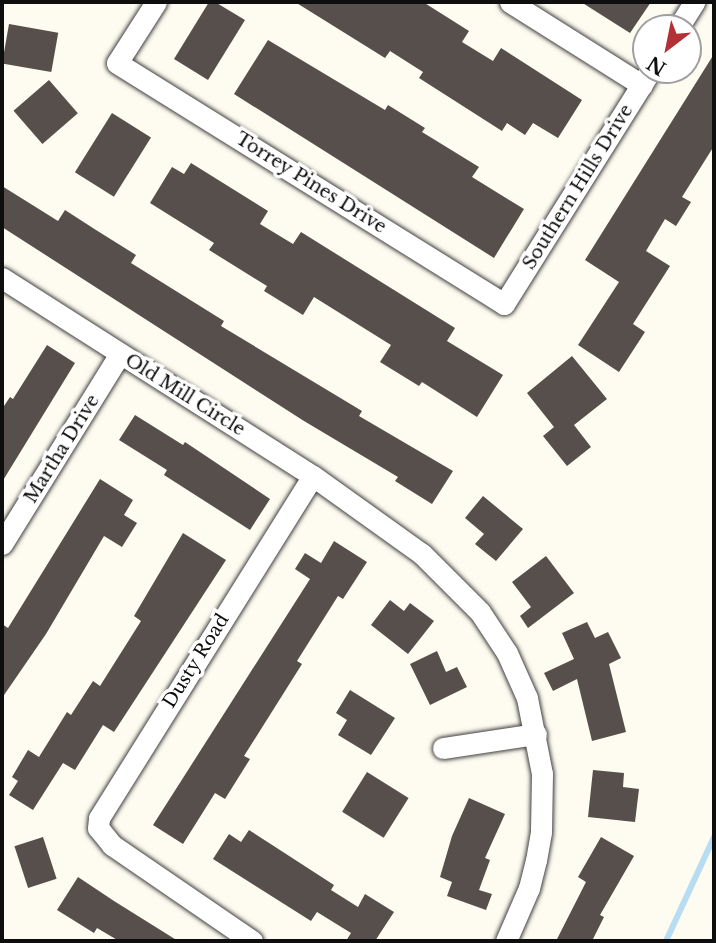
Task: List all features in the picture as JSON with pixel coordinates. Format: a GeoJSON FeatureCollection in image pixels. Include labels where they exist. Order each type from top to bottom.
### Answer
{"type":"FeatureCollection","features":[{"type":"Feature","properties":{"kind":"street","name":"Torrey Pines Drive"},"geometry":{"type":"LineString","coordinates":[[156,2],[117,63],[504,304]]}},
{"type":"Feature","properties":{"kind":"street"},"geometry":{"type":"LineString","coordinates":[[510,2],[632,70]]}},
{"type":"Feature","properties":{"kind":"street","name":"Southern Hills Drive"},"geometry":{"type":"LineString","coordinates":[[504,304],[643,84]]}},
{"type":"Feature","properties":{"kind":"street","name":"Old Mill Circle"},"geometry":{"type":"LineString","coordinates":[[2,278],[313,477],[422,554],[480,612],[518,675],[536,734],[542,774],[541,832],[529,888],[506,941]]}},
{"type":"Feature","properties":{"kind":"street","name":"Martha Drive"},"geometry":{"type":"LineString","coordinates":[[2,544],[120,354]]}},
{"type":"Feature","properties":{"kind":"street","name":"Dusty Road"},"geometry":{"type":"LineString","coordinates":[[251,941],[112,845],[98,828],[99,818],[313,477]]}},
{"type":"Feature","properties":{"kind":"street"},"geometry":{"type":"LineString","coordinates":[[443,748],[536,734]]}},
{"type":"Feature","properties":{"kind":"building"},"geometry":{"type":"Polygon","coordinates":[[[209,2],[215,2],[245,20],[208,80],[174,59],[209,2]]]}},
{"type":"Feature","properties":{"kind":"building"},"geometry":{"type":"Polygon","coordinates":[[[295,2],[423,2],[469,31],[462,42],[493,61],[501,48],[582,100],[558,138],[533,123],[525,135],[507,123],[502,131],[419,78],[423,72],[390,51],[385,58],[295,2]]]}},
{"type":"Feature","properties":{"kind":"building"},"geometry":{"type":"Polygon","coordinates":[[[581,2],[651,2],[643,14],[632,14],[630,33],[581,2]]]}},
{"type":"Feature","properties":{"kind":"building"},"geometry":{"type":"Polygon","coordinates":[[[9,24],[58,33],[51,72],[2,63],[9,24]]]}},
{"type":"Feature","properties":{"kind":"building"},"geometry":{"type":"Polygon","coordinates":[[[268,40],[385,110],[388,105],[425,128],[422,132],[479,167],[472,177],[524,209],[494,258],[234,94],[268,40]]]}},
{"type":"Feature","properties":{"kind":"building"},"geometry":{"type":"Polygon","coordinates":[[[714,54],[714,146],[682,197],[691,202],[676,226],[665,219],[646,251],[670,266],[633,324],[645,332],[619,372],[578,345],[619,282],[585,260],[695,84],[702,84],[702,73],[714,54]]]}},
{"type":"Feature","properties":{"kind":"building"},"geometry":{"type":"Polygon","coordinates":[[[49,80],[78,113],[42,144],[14,111],[49,80]]]}},
{"type":"Feature","properties":{"kind":"building"},"geometry":{"type":"Polygon","coordinates":[[[112,113],[151,137],[114,197],[75,172],[112,113]]]}},
{"type":"Feature","properties":{"kind":"building"},"geometry":{"type":"Polygon","coordinates":[[[191,163],[268,211],[260,224],[293,244],[301,232],[455,328],[447,341],[503,375],[477,417],[422,382],[419,386],[380,362],[391,345],[314,297],[303,315],[264,291],[267,286],[209,250],[214,243],[150,203],[172,167],[184,174],[191,163]]]}},
{"type":"Feature","properties":{"kind":"building"},"geometry":{"type":"Polygon","coordinates":[[[2,186],[58,221],[65,210],[136,255],[131,263],[224,321],[221,326],[362,411],[359,416],[453,471],[432,504],[395,481],[398,477],[304,421],[2,227],[2,186]]]}},
{"type":"Feature","properties":{"kind":"building"},"geometry":{"type":"Polygon","coordinates":[[[47,345],[75,363],[2,482],[2,409],[10,397],[13,399],[47,345]]]}},
{"type":"Feature","properties":{"kind":"building"},"geometry":{"type":"Polygon","coordinates":[[[572,356],[607,399],[574,425],[591,447],[567,466],[543,436],[554,427],[527,393],[572,356]]]}},
{"type":"Feature","properties":{"kind":"building"},"geometry":{"type":"Polygon","coordinates":[[[135,415],[183,445],[185,442],[270,499],[250,530],[164,475],[167,470],[119,440],[135,415]]]}},
{"type":"Feature","properties":{"kind":"building"},"geometry":{"type":"Polygon","coordinates":[[[100,479],[133,500],[124,515],[137,523],[122,547],[104,536],[46,634],[2,698],[2,624],[8,628],[100,479]]]}},
{"type":"Feature","properties":{"kind":"building"},"geometry":{"type":"Polygon","coordinates":[[[483,496],[523,529],[496,561],[475,544],[484,534],[465,518],[483,496]]]}},
{"type":"Feature","properties":{"kind":"building"},"geometry":{"type":"Polygon","coordinates":[[[183,533],[226,560],[114,732],[103,725],[75,770],[63,763],[33,810],[9,795],[18,781],[12,777],[28,750],[39,757],[67,712],[71,715],[93,681],[100,686],[141,621],[134,616],[183,533]]]}},
{"type":"Feature","properties":{"kind":"building"},"geometry":{"type":"Polygon","coordinates":[[[334,541],[367,562],[343,599],[338,596],[297,661],[302,664],[244,756],[250,759],[225,799],[215,793],[183,844],[153,825],[310,579],[295,569],[305,553],[321,563],[334,541]]]}},
{"type":"Feature","properties":{"kind":"building"},"geometry":{"type":"Polygon","coordinates":[[[546,556],[574,593],[528,628],[520,616],[531,607],[512,582],[546,556]]]}},
{"type":"Feature","properties":{"kind":"building"},"geometry":{"type":"Polygon","coordinates":[[[390,600],[404,611],[410,603],[434,621],[408,654],[371,625],[390,600]]]}},
{"type":"Feature","properties":{"kind":"building"},"geometry":{"type":"Polygon","coordinates":[[[587,622],[595,638],[608,632],[621,658],[609,664],[626,732],[592,741],[577,679],[553,691],[544,673],[574,659],[562,633],[587,622]]]}},
{"type":"Feature","properties":{"kind":"building"},"geometry":{"type":"Polygon","coordinates":[[[437,651],[446,672],[457,667],[467,687],[430,705],[410,664],[437,651]]]}},
{"type":"Feature","properties":{"kind":"building"},"geometry":{"type":"Polygon","coordinates":[[[350,690],[395,718],[371,755],[338,735],[347,720],[336,713],[350,690]]]}},
{"type":"Feature","properties":{"kind":"building"},"geometry":{"type":"Polygon","coordinates":[[[593,770],[624,773],[623,787],[639,789],[635,822],[588,817],[593,770]]]}},
{"type":"Feature","properties":{"kind":"building"},"geometry":{"type":"Polygon","coordinates":[[[367,772],[409,798],[384,838],[342,812],[367,772]]]}},
{"type":"Feature","properties":{"kind":"building"},"geometry":{"type":"Polygon","coordinates":[[[469,798],[505,814],[485,858],[490,860],[479,890],[492,894],[486,910],[447,896],[452,882],[440,877],[452,836],[469,798]]]}},
{"type":"Feature","properties":{"kind":"building"},"geometry":{"type":"Polygon","coordinates":[[[249,830],[334,885],[331,890],[358,907],[365,894],[394,912],[375,941],[346,941],[351,933],[317,912],[311,921],[213,859],[229,834],[241,842],[249,830]]]}},
{"type":"Feature","properties":{"kind":"building"},"geometry":{"type":"Polygon","coordinates":[[[43,837],[57,879],[28,888],[14,846],[43,837]]]}},
{"type":"Feature","properties":{"kind":"building"},"geometry":{"type":"Polygon","coordinates":[[[601,837],[634,856],[600,915],[604,917],[592,941],[556,941],[586,882],[578,877],[601,837]]]}},
{"type":"Feature","properties":{"kind":"building"},"geometry":{"type":"Polygon","coordinates":[[[78,877],[178,941],[119,941],[97,928],[94,933],[57,910],[78,877]]]}},
{"type":"Feature","properties":{"kind":"waterway"},"geometry":{"type":"LineString","coordinates":[[666,941],[714,837]]}}]}
